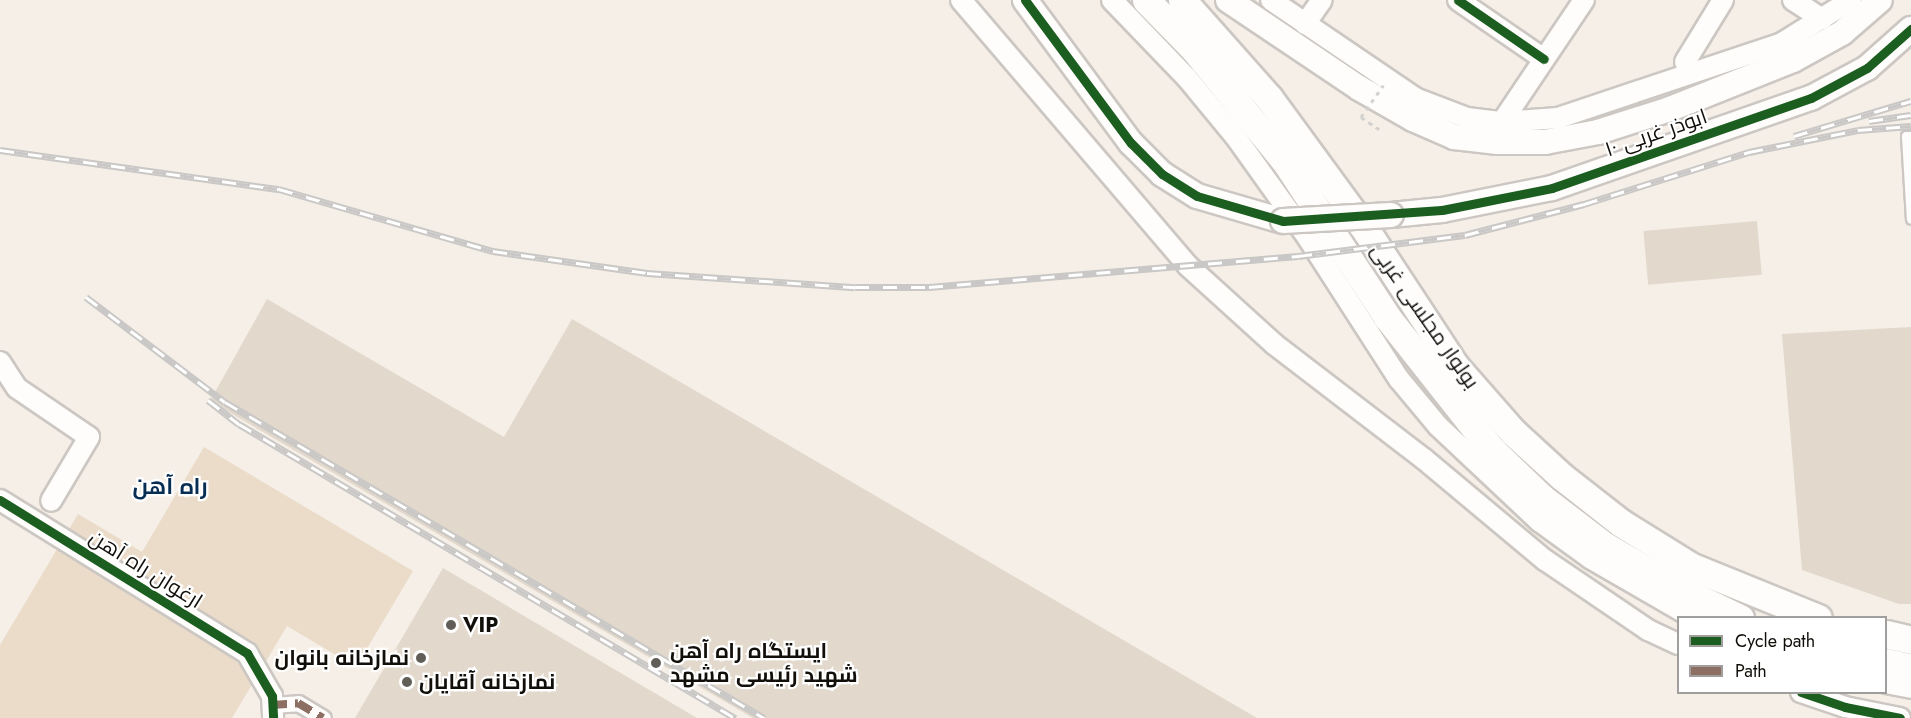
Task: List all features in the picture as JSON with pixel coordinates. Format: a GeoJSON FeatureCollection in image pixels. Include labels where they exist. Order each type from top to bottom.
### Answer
{"type":"FeatureCollection","features":[{"type":"Feature","properties":{"kind":"main road","name":"بولوار مجلسی غربی"},"geometry":{"type":"LineString","coordinates":[[1146,0],[1194,50],[1287,164],[1387,317],[1492,450],[1542,498],[1605,546],[1677,588],[1736,616]]}},
{"type":"Feature","properties":{"kind":"main road","name":"بولوار مجلسی غربی"},"geometry":{"type":"LineString","coordinates":[[1182,0],[1269,98],[1367,232],[1455,366],[1513,432],[1561,476],[1621,523],[1680,560],[1769,601],[1812,616]]}},
{"type":"Feature","properties":{"kind":"main road"},"geometry":{"type":"LineString","coordinates":[[1887,634],[1911,640]]}},
{"type":"Feature","properties":{"kind":"main road"},"geometry":{"type":"LineString","coordinates":[[1887,662],[1911,668]]}},
{"type":"Feature","properties":{"kind":"street"},"geometry":{"type":"LineString","coordinates":[[961,0],[1187,265],[1274,344],[1424,459],[1545,560],[1648,630],[1677,644]]}},
{"type":"Feature","properties":{"kind":"street","name":"ابوذر غربی ۱۰"},"geometry":{"type":"LineString","coordinates":[[1025,0],[1131,143],[1162,174],[1197,196],[1283,221],[1391,215],[1472,205],[1552,188],[1800,102],[1867,68],[1911,29]]}},
{"type":"Feature","properties":{"kind":"street"},"geometry":{"type":"LineString","coordinates":[[1112,0],[1187,78],[1235,136],[1302,228],[1400,379],[1438,426],[1539,521],[1590,558],[1691,616]]}},
{"type":"Feature","properties":{"kind":"street","name":"ابوذر غربی ۱۰"},"geometry":{"type":"LineString","coordinates":[[1228,0],[1359,88],[1413,119],[1454,137],[1498,142],[1545,142],[1587,134],[1670,109],[1793,60],[1842,33],[1880,0]]}},
{"type":"Feature","properties":{"kind":"street"},"geometry":{"type":"LineString","coordinates":[[1271,0],[1415,98],[1467,118],[1502,122],[1558,118],[1782,43],[1851,0]]}},
{"type":"Feature","properties":{"kind":"street"},"geometry":{"type":"LineString","coordinates":[[1305,24],[1322,0]]}},
{"type":"Feature","properties":{"kind":"street"},"geometry":{"type":"LineString","coordinates":[[1458,0],[1544,58]]}},
{"type":"Feature","properties":{"kind":"street"},"geometry":{"type":"LineString","coordinates":[[1502,122],[1584,0]]}},
{"type":"Feature","properties":{"kind":"street"},"geometry":{"type":"LineString","coordinates":[[1685,62],[1723,0]]}},
{"type":"Feature","properties":{"kind":"street"},"geometry":{"type":"LineString","coordinates":[[1792,0],[1822,19]]}},
{"type":"Feature","properties":{"kind":"street"},"geometry":{"type":"LineString","coordinates":[[0,362],[17,388],[89,437],[51,501]]}},
{"type":"Feature","properties":{"kind":"street","name":"ارغوان راه آهن"},"geometry":{"type":"LineString","coordinates":[[0,500],[247,653],[264,678],[273,712]]}},
{"type":"Feature","properties":{"kind":"street"},"geometry":{"type":"LineString","coordinates":[[1887,683],[1911,688]]}},
{"type":"Feature","properties":{"kind":"street"},"geometry":{"type":"LineString","coordinates":[[1804,694],[1845,707],[1900,718]]}},
{"type":"Feature","properties":{"kind":"street"},"geometry":{"type":"LineString","coordinates":[[273,712],[298,703],[323,718]]}},
{"type":"Feature","properties":{"kind":"lane"},"geometry":{"type":"LineString","coordinates":[[1911,136],[1906,136],[1911,219]]}},
{"type":"Feature","properties":{"kind":"path"},"geometry":{"type":"LineString","coordinates":[[1379,129],[1361,117],[1383,85]]}},
{"type":"Feature","properties":{"kind":"shaded area"},"geometry":{"type":"Polygon","coordinates":[[[204,447],[413,571],[356,667],[287,626],[232,718],[0,718],[0,645],[78,514],[142,552],[204,447]]]}},
{"type":"Feature","properties":{"kind":"building"},"geometry":{"type":"Polygon","coordinates":[[[1757,221],[1762,275],[1648,285],[1643,231],[1757,221]]]}},
{"type":"Feature","properties":{"kind":"building"},"geometry":{"type":"Polygon","coordinates":[[[267,299],[504,437],[572,319],[1257,718],[753,718],[210,401],[267,299]]]}},
{"type":"Feature","properties":{"kind":"building"},"geometry":{"type":"Polygon","coordinates":[[[1911,327],[1911,604],[1899,604],[1802,570],[1782,334],[1911,327]]]}},
{"type":"Feature","properties":{"kind":"building","name":"ایستگاه راه آهن شهید رئیسی مشهد"},"geometry":{"type":"Polygon","coordinates":[[[443,568],[697,718],[355,718],[443,568]]]}},
{"type":"Feature","properties":{"kind":"railway"},"geometry":{"type":"LineString","coordinates":[[1794,136],[1911,101]]}},
{"type":"Feature","properties":{"kind":"railway"},"geometry":{"type":"LineString","coordinates":[[1869,121],[1911,115]]}},
{"type":"Feature","properties":{"kind":"railway"},"geometry":{"type":"LineString","coordinates":[[0,150],[279,189],[493,251],[647,273],[855,287],[929,287],[1298,256],[1465,235],[1584,204],[1749,152],[1858,130],[1911,126]]}},
{"type":"Feature","properties":{"kind":"railway"},"geometry":{"type":"LineString","coordinates":[[86,297],[225,402],[764,718]]}},
{"type":"Feature","properties":{"kind":"railway"},"geometry":{"type":"LineString","coordinates":[[208,400],[239,424],[735,718]]}},
{"type":"Feature","properties":{"kind":"marked path"},"geometry":{"type":"LineString","coordinates":[[272,705],[298,703],[323,718]]}},
{"type":"Feature","properties":{"kind":"cycle path"},"geometry":{"type":"LineString","coordinates":[[1025,0],[1131,143],[1162,174],[1197,196],[1283,221],[1442,210],[1552,188],[1811,98],[1867,68],[1911,29]]}},
{"type":"Feature","properties":{"kind":"cycle path"},"geometry":{"type":"LineString","coordinates":[[1458,0],[1544,59]]}},
{"type":"Feature","properties":{"kind":"cycle path"},"geometry":{"type":"LineString","coordinates":[[0,500],[247,653],[272,696],[273,718]]}},
{"type":"Feature","properties":{"kind":"cycle path"},"geometry":{"type":"LineString","coordinates":[[1807,694],[1845,707],[1900,718]]}},
{"type":"Feature","properties":{"kind":"place","name":"VIP"},"geometry":{"type":"Point","coordinates":[451,625]}},
{"type":"Feature","properties":{"kind":"place","name":"نمازخانه بانوان"},"geometry":{"type":"Point","coordinates":[421,658]}},
{"type":"Feature","properties":{"kind":"place","name":"ایستگاه راه آهن شهید رئیسی مشهد"},"geometry":{"type":"Point","coordinates":[656,663]}},
{"type":"Feature","properties":{"kind":"place","name":"نمازخانه آقایان"},"geometry":{"type":"Point","coordinates":[407,682]}},
{"type":"Feature","properties":{"kind":"district","name":"راه آهن"},"geometry":{"type":"Point","coordinates":[170,487]}}]}
